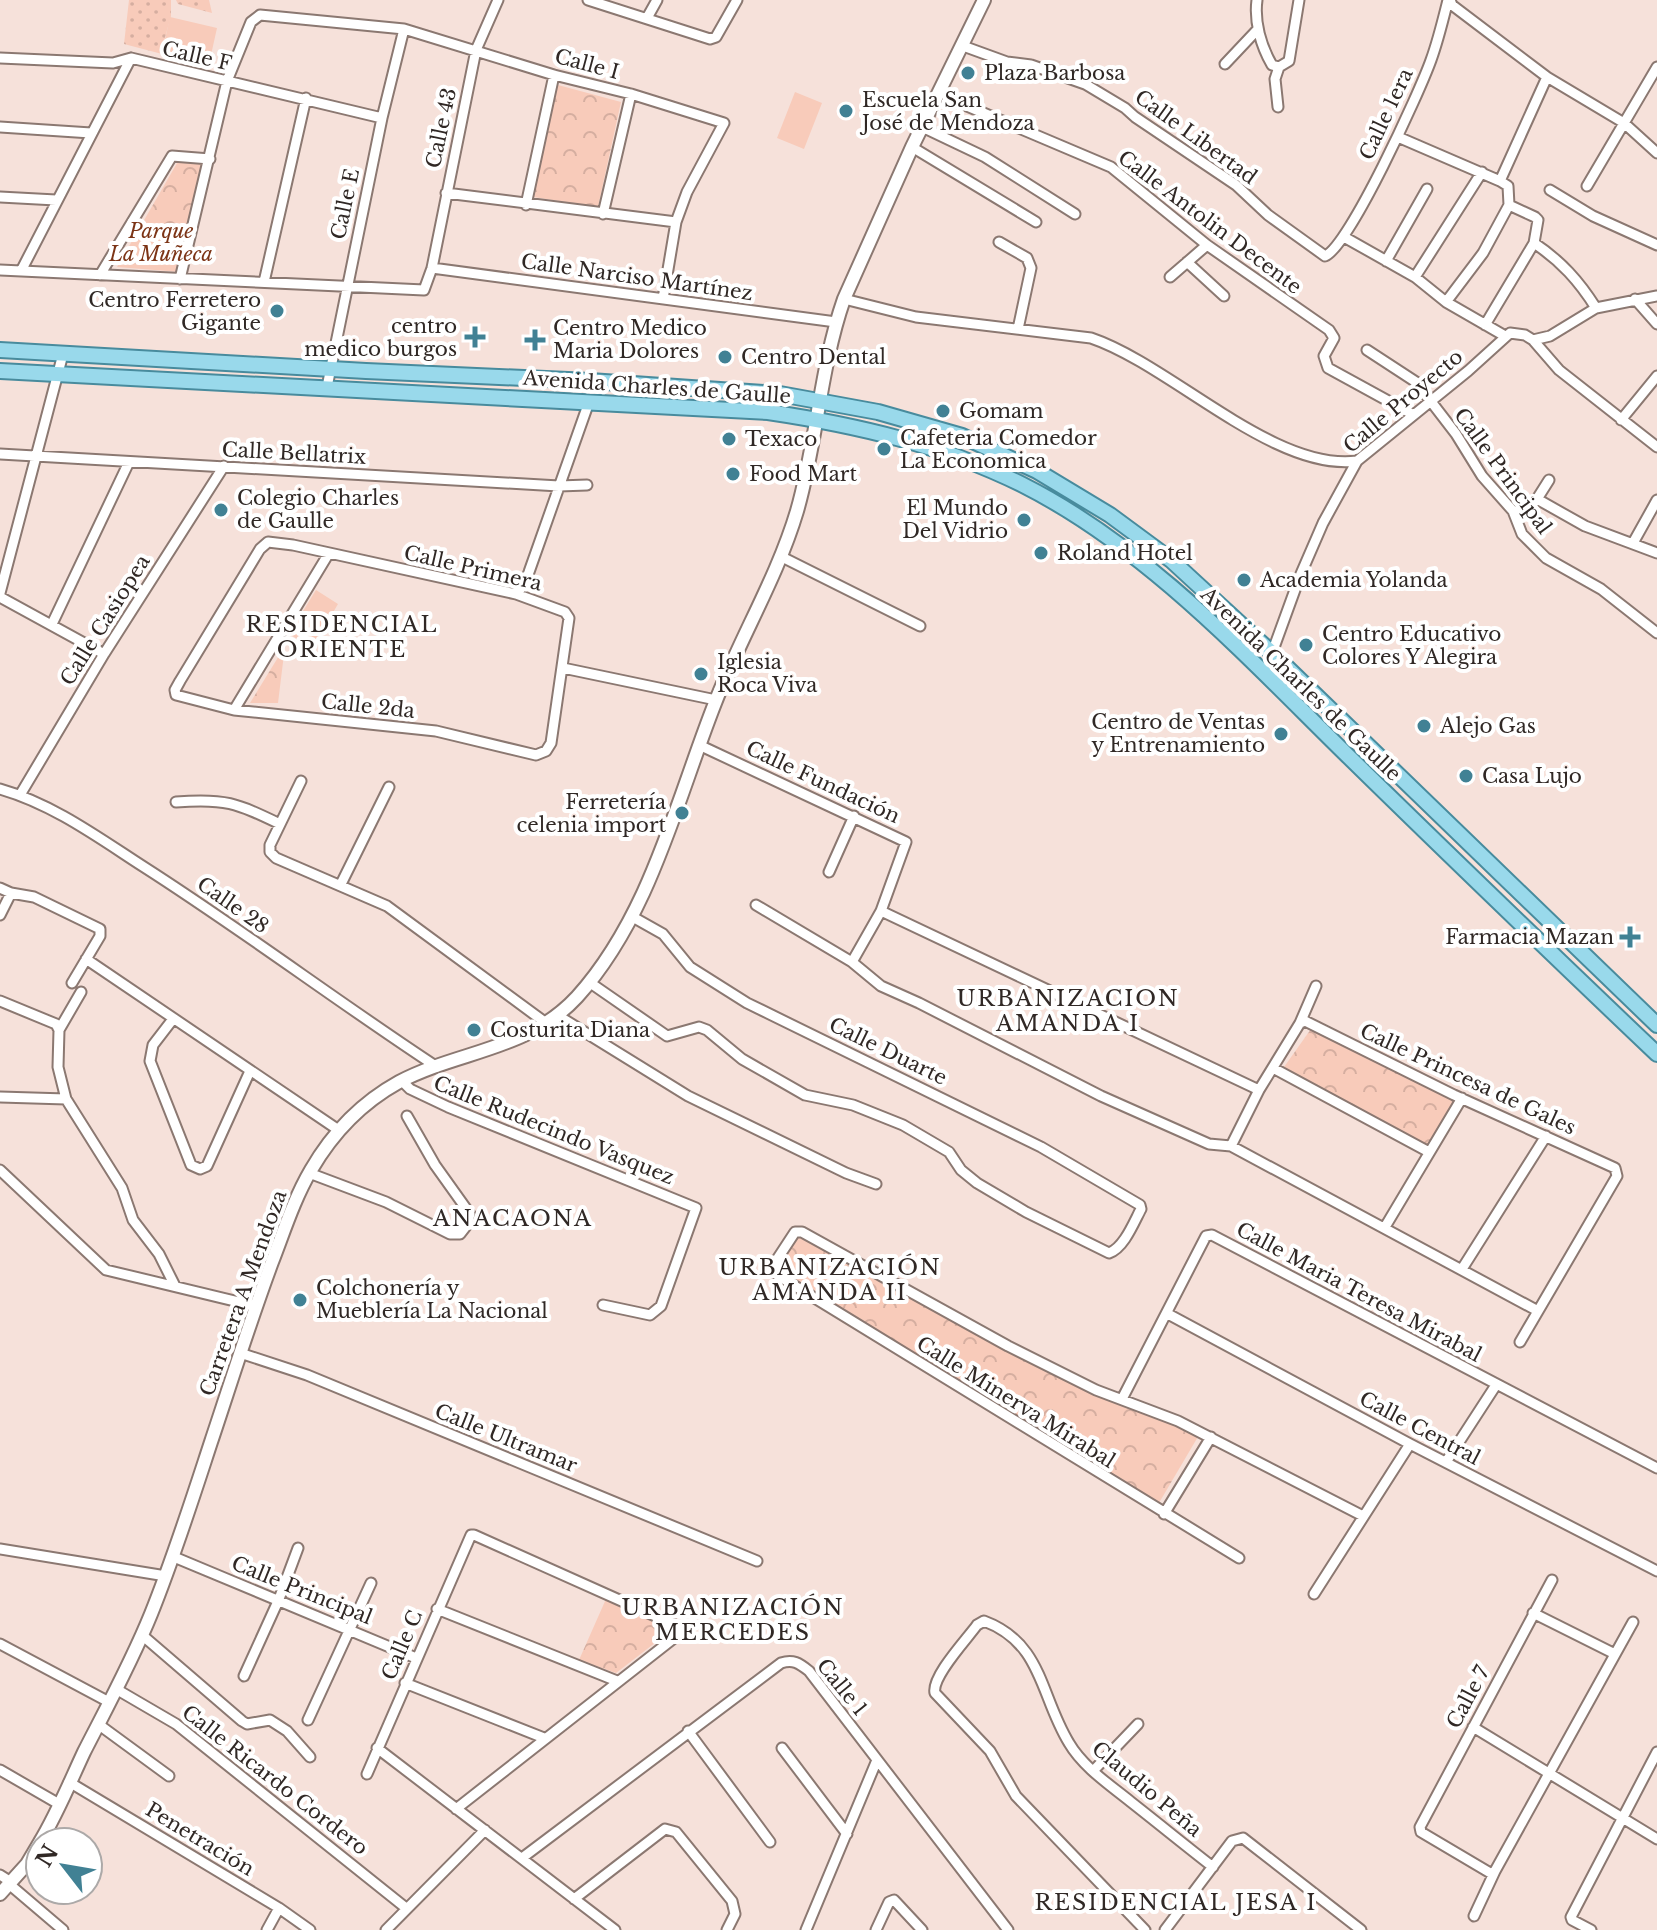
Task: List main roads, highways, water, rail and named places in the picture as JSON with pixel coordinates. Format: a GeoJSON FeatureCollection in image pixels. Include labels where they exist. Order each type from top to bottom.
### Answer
{"type":"FeatureCollection","features":[{"type":"Feature","properties":{"kind":"main road","name":"Avenida Charles de Gaulle"},"geometry":{"type":"LineString","coordinates":[[0,350],[780,394],[878,412],[952,433],[1037,471],[1110,515],[1197,583],[1657,1025]]}},
{"type":"Feature","properties":{"kind":"main road","name":"Avenida Charles de Gaulle"},"geometry":{"type":"LineString","coordinates":[[0,371],[768,412],[815,419],[923,444],[1000,474],[1047,498],[1128,551],[1230,642],[1657,1054]]}},
{"type":"Feature","properties":{"kind":"main road"},"geometry":{"type":"LineString","coordinates":[[363,389],[366,371]]}},
{"type":"Feature","properties":{"kind":"main road"},"geometry":{"type":"LineString","coordinates":[[1230,642],[1244,629]]}},
{"type":"Feature","properties":{"kind":"main road"},"geometry":{"type":"LineString","coordinates":[[1371,779],[1385,762]]}},
{"type":"Feature","properties":{"kind":"place","name":"Plaza Barbosa"},"geometry":{"type":"Point","coordinates":[968,73]}},
{"type":"Feature","properties":{"kind":"place","name":"Escuela San José de Mendoza"},"geometry":{"type":"Point","coordinates":[846,111]}},
{"type":"Feature","properties":{"kind":"place","name":"Centro Ferretero Gigante"},"geometry":{"type":"Point","coordinates":[277,311]}},
{"type":"Feature","properties":{"kind":"place","name":"centro medico burgos"},"geometry":{"type":"Point","coordinates":[475,337]}},
{"type":"Feature","properties":{"kind":"place","name":"Centro Medico Maria Dolores"},"geometry":{"type":"Point","coordinates":[535,340]}},
{"type":"Feature","properties":{"kind":"place","name":"Centro Dental"},"geometry":{"type":"Point","coordinates":[725,357]}},
{"type":"Feature","properties":{"kind":"place","name":"Gomam"},"geometry":{"type":"Point","coordinates":[943,411]}},
{"type":"Feature","properties":{"kind":"place","name":"Texaco"},"geometry":{"type":"Point","coordinates":[729,439]}},
{"type":"Feature","properties":{"kind":"place","name":"Cafeteria Comedor La Economica"},"geometry":{"type":"Point","coordinates":[884,449]}},
{"type":"Feature","properties":{"kind":"place","name":"Food Mart"},"geometry":{"type":"Point","coordinates":[733,474]}},
{"type":"Feature","properties":{"kind":"place","name":"Colegio Charles de Gaulle"},"geometry":{"type":"Point","coordinates":[221,510]}},
{"type":"Feature","properties":{"kind":"place","name":"El Mundo Del Vidrio"},"geometry":{"type":"Point","coordinates":[1024,520]}},
{"type":"Feature","properties":{"kind":"place","name":"Roland Hotel"},"geometry":{"type":"Point","coordinates":[1041,553]}},
{"type":"Feature","properties":{"kind":"place","name":"Academia Yolanda"},"geometry":{"type":"Point","coordinates":[1244,580]}},
{"type":"Feature","properties":{"kind":"place","name":"Centro Educativo Colores Y Alegira"},"geometry":{"type":"Point","coordinates":[1306,645]}},
{"type":"Feature","properties":{"kind":"place","name":"Iglesia Roca Viva"},"geometry":{"type":"Point","coordinates":[701,674]}},
{"type":"Feature","properties":{"kind":"place","name":"Alejo Gas"},"geometry":{"type":"Point","coordinates":[1424,726]}},
{"type":"Feature","properties":{"kind":"place","name":"Centro de Ventas y Entrenamiento"},"geometry":{"type":"Point","coordinates":[1281,734]}},
{"type":"Feature","properties":{"kind":"place","name":"Casa Lujo"},"geometry":{"type":"Point","coordinates":[1466,776]}},
{"type":"Feature","properties":{"kind":"place","name":"Ferretería celenia import"},"geometry":{"type":"Point","coordinates":[682,813]}},
{"type":"Feature","properties":{"kind":"place","name":"Farmacia Mazan"},"geometry":{"type":"Point","coordinates":[1630,937]}},
{"type":"Feature","properties":{"kind":"place","name":"Costurita Diana"},"geometry":{"type":"Point","coordinates":[474,1030]}},
{"type":"Feature","properties":{"kind":"place","name":"Colchonería y Mueblería La Nacional"},"geometry":{"type":"Point","coordinates":[300,1300]}},
{"type":"Feature","properties":{"kind":"district","name":"RESIDENCIAL ORIENTE"},"geometry":{"type":"Point","coordinates":[342,636]}},
{"type":"Feature","properties":{"kind":"district","name":"URBANIZACION AMANDA I"},"geometry":{"type":"Point","coordinates":[1068,1010]}},
{"type":"Feature","properties":{"kind":"district","name":"ANACAONA"},"geometry":{"type":"Point","coordinates":[513,1218]}},
{"type":"Feature","properties":{"kind":"district","name":"URBANIZACIÓN AMANDA II"},"geometry":{"type":"Point","coordinates":[830,1280]}},
{"type":"Feature","properties":{"kind":"district","name":"URBANIZACIÓN MERCEDES"},"geometry":{"type":"Point","coordinates":[733,1620]}},
{"type":"Feature","properties":{"kind":"district","name":"RESIDENCIAL JESA I"},"geometry":{"type":"Point","coordinates":[1176,1902]}},
{"type":"Feature","properties":{"kind":"park label","name":"Parque La Muñeca"},"geometry":{"type":"Point","coordinates":[161,242]}}]}
